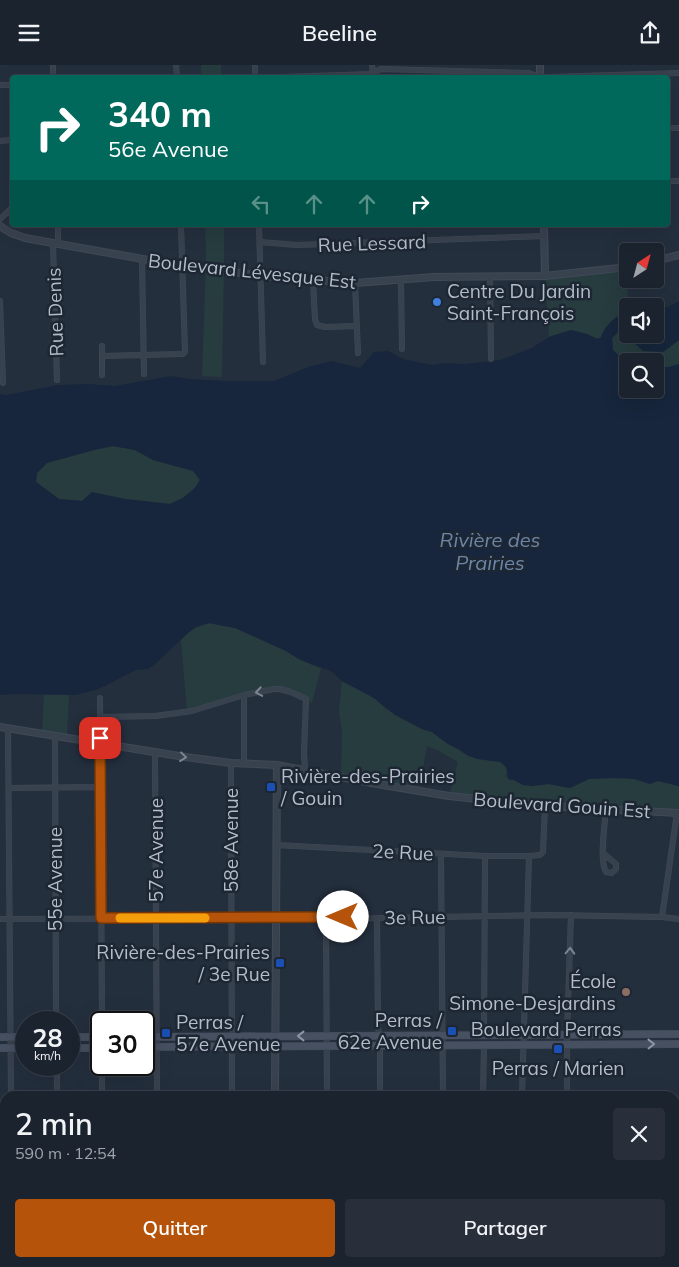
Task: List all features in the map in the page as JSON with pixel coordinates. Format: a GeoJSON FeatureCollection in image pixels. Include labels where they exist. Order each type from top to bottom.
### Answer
{"type":"FeatureCollection","features":[{"type":"Feature","properties":{"kind":"main road","name":"Boulevard Perras"},"geometry":{"type":"LineString","coordinates":[[156,1037],[679,1034]]}},
{"type":"Feature","properties":{"kind":"main road"},"geometry":{"type":"LineString","coordinates":[[0,1037],[15,1037]]}},
{"type":"Feature","properties":{"kind":"main road","name":"Boulevard Perras"},"geometry":{"type":"LineString","coordinates":[[156,1047],[679,1044]]}},
{"type":"Feature","properties":{"kind":"main road"},"geometry":{"type":"LineString","coordinates":[[0,1048],[15,1048]]}},
{"type":"Feature","properties":{"kind":"street"},"geometry":{"type":"LineString","coordinates":[[375,75],[378,70],[382,69],[529,73],[534,75]]}},
{"type":"Feature","properties":{"kind":"street"},"geometry":{"type":"LineString","coordinates":[[424,70],[424,75]]}},
{"type":"Feature","properties":{"kind":"street"},"geometry":{"type":"LineString","coordinates":[[636,75],[679,73]]}},
{"type":"Feature","properties":{"kind":"street"},"geometry":{"type":"LineString","coordinates":[[0,219],[10,210]]}},
{"type":"Feature","properties":{"kind":"street","name":"Boulevard Lévesque Est"},"geometry":{"type":"LineString","coordinates":[[0,226],[21,237],[142,260],[261,275],[355,283],[434,277],[545,276],[619,268]]}},
{"type":"Feature","properties":{"kind":"street","name":"Rue Denis"},"geometry":{"type":"LineString","coordinates":[[57,380],[55,244],[58,227]]}},
{"type":"Feature","properties":{"kind":"street"},"geometry":{"type":"LineString","coordinates":[[102,355],[182,354],[185,352],[181,227]]}},
{"type":"Feature","properties":{"kind":"street"},"geometry":{"type":"LineString","coordinates":[[259,227],[263,362]]}},
{"type":"Feature","properties":{"kind":"street"},"geometry":{"type":"LineString","coordinates":[[544,227],[545,276]]}},
{"type":"Feature","properties":{"kind":"street","name":"Rue Lessard"},"geometry":{"type":"LineString","coordinates":[[260,242],[297,245],[544,236]]}},
{"type":"Feature","properties":{"kind":"street"},"geometry":{"type":"LineString","coordinates":[[664,259],[679,255]]}},
{"type":"Feature","properties":{"kind":"street"},"geometry":{"type":"LineString","coordinates":[[142,260],[144,374]]}},
{"type":"Feature","properties":{"kind":"street"},"geometry":{"type":"LineString","coordinates":[[490,277],[491,359]]}},
{"type":"Feature","properties":{"kind":"street"},"geometry":{"type":"LineString","coordinates":[[312,280],[317,325],[325,327],[357,326]]}},
{"type":"Feature","properties":{"kind":"street"},"geometry":{"type":"LineString","coordinates":[[401,280],[402,349]]}},
{"type":"Feature","properties":{"kind":"street"},"geometry":{"type":"LineString","coordinates":[[355,283],[358,353]]}},
{"type":"Feature","properties":{"kind":"street"},"geometry":{"type":"LineString","coordinates":[[0,301],[3,383]]}},
{"type":"Feature","properties":{"kind":"street"},"geometry":{"type":"LineString","coordinates":[[102,346],[102,375]]}},
{"type":"Feature","properties":{"kind":"street"},"geometry":{"type":"LineString","coordinates":[[100,717],[146,716],[192,711],[244,695],[280,689],[306,699],[305,770]]}},
{"type":"Feature","properties":{"kind":"street","name":"58e Avenue"},"geometry":{"type":"LineString","coordinates":[[244,695],[244,763]]}},
{"type":"Feature","properties":{"kind":"street"},"geometry":{"type":"LineString","coordinates":[[100,698],[102,1011]]}},
{"type":"Feature","properties":{"kind":"street","name":"Boulevard Gouin Est"},"geometry":{"type":"LineString","coordinates":[[0,727],[155,753],[231,763],[277,765],[377,785],[449,796],[545,806],[678,813]]}},
{"type":"Feature","properties":{"kind":"street"},"geometry":{"type":"LineString","coordinates":[[8,728],[11,1091]]}},
{"type":"Feature","properties":{"kind":"street","name":"55e Avenue"},"geometry":{"type":"LineString","coordinates":[[55,735],[56,1011]]}},
{"type":"Feature","properties":{"kind":"street","name":"57e Avenue"},"geometry":{"type":"LineString","coordinates":[[155,753],[157,1091]]}},
{"type":"Feature","properties":{"kind":"street","name":"58e Avenue"},"geometry":{"type":"LineString","coordinates":[[231,763],[232,1091]]}},
{"type":"Feature","properties":{"kind":"street"},"geometry":{"type":"LineString","coordinates":[[275,1091],[277,765]]}},
{"type":"Feature","properties":{"kind":"street"},"geometry":{"type":"LineString","coordinates":[[9,788],[100,787]]}},
{"type":"Feature","properties":{"kind":"street"},"geometry":{"type":"LineString","coordinates":[[522,1091],[529,856],[540,855],[543,852],[545,806]]}},
{"type":"Feature","properties":{"kind":"street"},"geometry":{"type":"LineString","coordinates":[[603,853],[606,809]]}},
{"type":"Feature","properties":{"kind":"street"},"geometry":{"type":"LineString","coordinates":[[662,917],[678,813]]}},
{"type":"Feature","properties":{"kind":"street","name":"2e Rue"},"geometry":{"type":"LineString","coordinates":[[276,845],[486,856],[529,856]]}},
{"type":"Feature","properties":{"kind":"street"},"geometry":{"type":"LineString","coordinates":[[441,854],[443,1091]]}},
{"type":"Feature","properties":{"kind":"street"},"geometry":{"type":"LineString","coordinates":[[484,1035],[486,856]]}},
{"type":"Feature","properties":{"kind":"street","name":"3e Rue"},"geometry":{"type":"LineString","coordinates":[[0,919],[528,915],[662,917],[679,919]]}},
{"type":"Feature","properties":{"kind":"street"},"geometry":{"type":"LineString","coordinates":[[567,1091],[571,915]]}},
{"type":"Feature","properties":{"kind":"street"},"geometry":{"type":"LineString","coordinates":[[326,917],[327,1091]]}},
{"type":"Feature","properties":{"kind":"street"},"geometry":{"type":"LineString","coordinates":[[377,917],[380,1091]]}},
{"type":"Feature","properties":{"kind":"street"},"geometry":{"type":"LineString","coordinates":[[483,1091],[484,1045]]}},
{"type":"Feature","properties":{"kind":"street"},"geometry":{"type":"LineString","coordinates":[[57,1076],[57,1091]]}},
{"type":"Feature","properties":{"kind":"street"},"geometry":{"type":"LineString","coordinates":[[102,1076],[102,1091]]}},
{"type":"Feature","properties":{"kind":"green space"},"geometry":{"type":"Polygon","coordinates":[[[201,65],[221,65],[221,75],[201,75],[201,65]]]}},
{"type":"Feature","properties":{"kind":"green space"},"geometry":{"type":"Polygon","coordinates":[[[205,227],[224,227],[222,377],[202,376],[206,263],[205,227]]]}},
{"type":"Feature","properties":{"kind":"green space"},"geometry":{"type":"Polygon","coordinates":[[[619,268],[619,288],[627,288],[629,298],[619,298],[619,317],[597,339],[573,331],[549,337],[545,276],[619,268]]]}},
{"type":"Feature","properties":{"kind":"green space"},"geometry":{"type":"Polygon","coordinates":[[[619,331],[619,343],[638,343],[663,352],[679,340],[679,364],[664,367],[664,353],[619,353],[619,356],[613,350],[612,338],[619,331]]]}},
{"type":"Feature","properties":{"kind":"green space"},"geometry":{"type":"Polygon","coordinates":[[[113,446],[135,450],[153,460],[194,471],[200,480],[195,488],[183,498],[170,504],[93,493],[82,501],[59,499],[36,482],[37,473],[46,463],[113,446]]]}},
{"type":"Feature","properties":{"kind":"green space"},"geometry":{"type":"Polygon","coordinates":[[[209,623],[245,632],[321,668],[312,703],[306,699],[274,689],[187,711],[181,640],[193,629],[209,623]]]}},
{"type":"Feature","properties":{"kind":"green space"},"geometry":{"type":"Polygon","coordinates":[[[342,681],[374,698],[385,708],[422,729],[432,732],[468,756],[500,762],[505,766],[507,770],[506,776],[510,780],[532,786],[549,784],[570,788],[589,779],[630,778],[646,783],[658,781],[679,786],[679,813],[449,796],[458,762],[427,746],[419,791],[341,778],[342,732],[339,711],[342,681]]]}},
{"type":"Feature","properties":{"kind":"green space"},"geometry":{"type":"Polygon","coordinates":[[[44,694],[69,695],[67,737],[42,733],[44,694]]]}},
{"type":"Feature","properties":{"kind":"water"},"geometry":{"type":"Polygon","coordinates":[[[679,301],[679,340],[663,352],[643,351],[634,343],[664,343],[664,307],[679,301]]]}},
{"type":"Feature","properties":{"kind":"water","name":"Rivière des Prairies"},"geometry":{"type":"Polygon","coordinates":[[[619,316],[619,331],[612,338],[613,350],[619,356],[619,398],[664,398],[664,367],[679,364],[679,786],[658,781],[650,784],[635,779],[613,778],[589,779],[570,788],[549,784],[523,785],[508,779],[507,770],[500,762],[469,756],[432,732],[395,715],[374,698],[342,681],[331,671],[299,659],[284,650],[235,628],[209,623],[196,627],[189,632],[148,669],[136,670],[99,689],[76,695],[0,695],[0,394],[6,395],[58,385],[88,384],[115,386],[171,376],[227,381],[274,381],[308,367],[331,361],[360,368],[374,352],[388,351],[403,359],[432,365],[500,360],[532,348],[549,337],[571,330],[598,339],[610,322],[619,316]],[[113,446],[47,463],[37,473],[36,482],[59,499],[82,501],[92,492],[125,499],[170,504],[183,498],[195,488],[200,480],[193,471],[153,460],[135,450],[113,446]]]}},
{"type":"Feature","properties":{"kind":"slow traffic"},"geometry":{"type":"LineString","coordinates":[[120,918],[205,918]]}},
{"type":"Feature","properties":{"kind":"place","name":"Centre Du Jardin Saint-François"},"geometry":{"type":"Point","coordinates":[437,302]}},
{"type":"Feature","properties":{"kind":"place","name":"Rivière-des-Prairies / Gouin"},"geometry":{"type":"Point","coordinates":[271,787]}},
{"type":"Feature","properties":{"kind":"place","name":"Rivière-des-Prairies / 3e Rue"},"geometry":{"type":"Point","coordinates":[280,963]}},
{"type":"Feature","properties":{"kind":"place","name":"École Simone-Desjardins"},"geometry":{"type":"Point","coordinates":[626,992]}},
{"type":"Feature","properties":{"kind":"place","name":"Perras / 62e Avenue"},"geometry":{"type":"Point","coordinates":[452,1031]}},
{"type":"Feature","properties":{"kind":"place","name":"Perras / 57e Avenue"},"geometry":{"type":"Point","coordinates":[166,1033]}},
{"type":"Feature","properties":{"kind":"place","name":"Perras / Marien"},"geometry":{"type":"Point","coordinates":[558,1049]}},
{"type":"Feature","properties":{"kind":"route"},"geometry":{"type":"LineString","coordinates":[[100,738],[101,918],[343,917]]}}]}
